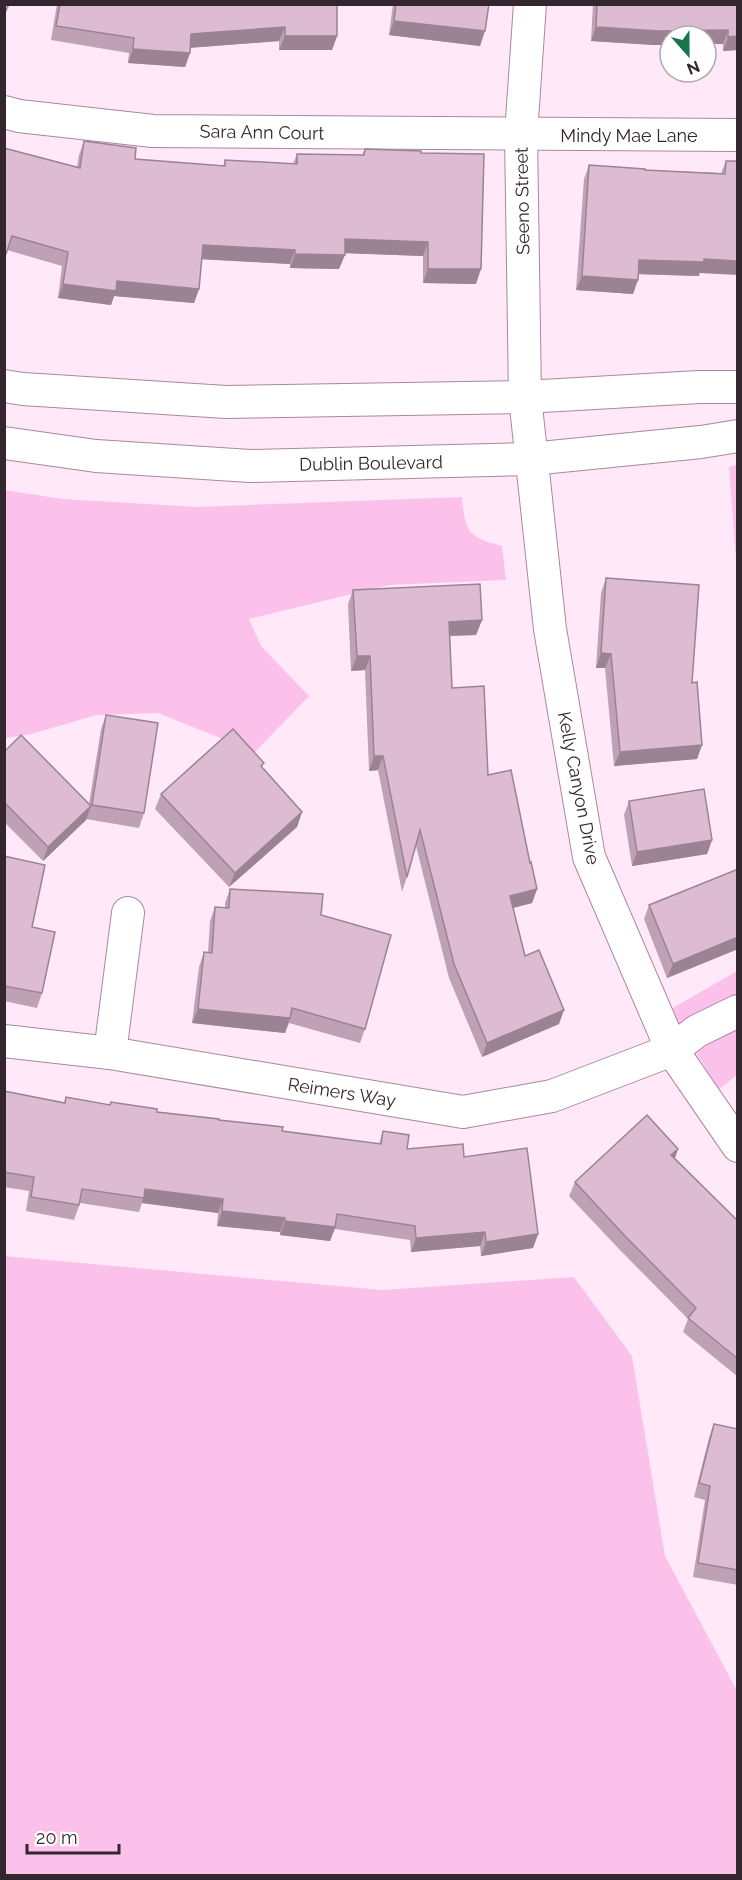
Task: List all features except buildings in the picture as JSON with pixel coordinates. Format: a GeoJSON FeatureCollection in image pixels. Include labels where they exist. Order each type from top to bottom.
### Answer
{"type":"FeatureCollection","features":[{"type":"Feature","properties":{"kind":"street","name":"Seeno Street"},"geometry":{"type":"LineString","coordinates":[[525,398],[521,134],[530,4]]}},
{"type":"Feature","properties":{"kind":"street","name":"Sara Ann Court"},"geometry":{"type":"LineString","coordinates":[[4,112],[19,116],[153,131],[521,134]]}},
{"type":"Feature","properties":{"kind":"street","name":"Mindy Mae Lane"},"geometry":{"type":"LineString","coordinates":[[521,134],[738,135]]}},
{"type":"Feature","properties":{"kind":"street"},"geometry":{"type":"LineString","coordinates":[[4,386],[226,402],[525,398],[699,387],[738,387]]}},
{"type":"Feature","properties":{"kind":"street","name":"Kelly Canyon Drive"},"geometry":{"type":"LineString","coordinates":[[525,398],[550,629],[589,857],[672,1050],[738,1146]]}},
{"type":"Feature","properties":{"kind":"street","name":"Dublin Boulevard"},"geometry":{"type":"LineString","coordinates":[[4,443],[96,456],[250,466],[531,459],[701,442],[738,436]]}},
{"type":"Feature","properties":{"kind":"street"},"geometry":{"type":"LineString","coordinates":[[110,1053],[128,913]]}},
{"type":"Feature","properties":{"kind":"street","name":"Reimers Way"},"geometry":{"type":"LineString","coordinates":[[4,1041],[110,1053],[463,1112],[552,1096],[672,1050],[697,1031],[738,1011]]}},
{"type":"Feature","properties":{"kind":"shaded area"},"geometry":{"type":"Polygon","coordinates":[[[738,465],[737,573],[729,467],[738,465]]]}},
{"type":"Feature","properties":{"kind":"shaded area"},"geometry":{"type":"Polygon","coordinates":[[[4,490],[63,499],[197,507],[462,497],[465,518],[470,531],[481,539],[502,546],[506,580],[389,585],[249,619],[261,646],[309,696],[255,752],[158,713],[97,715],[31,734],[5,738],[4,490]]]}},
{"type":"Feature","properties":{"kind":"shaded area"},"geometry":{"type":"Polygon","coordinates":[[[737,971],[737,1075],[719,1089],[669,1010],[737,971]]]}},
{"type":"Feature","properties":{"kind":"shaded area"},"geometry":{"type":"Polygon","coordinates":[[[4,1256],[382,1290],[574,1277],[632,1356],[665,1556],[737,1691],[737,1875],[5,1875],[4,1256]]]}}]}
